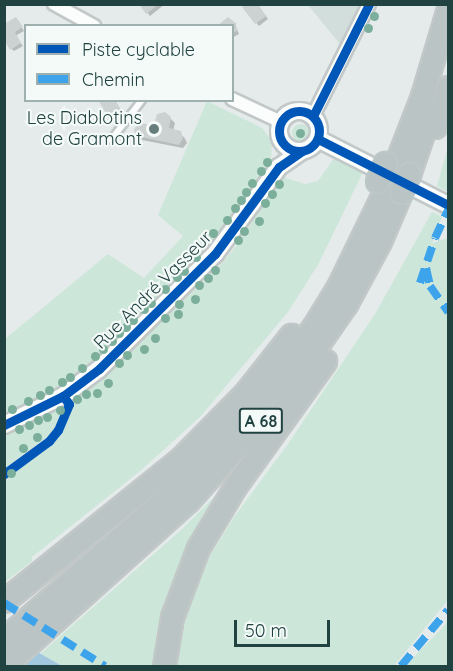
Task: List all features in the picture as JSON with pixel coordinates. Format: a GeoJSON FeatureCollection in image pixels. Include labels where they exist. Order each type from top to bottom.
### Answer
{"type":"FeatureCollection","features":[{"type":"Feature","properties":{"kind":"highway"},"geometry":{"type":"LineString","coordinates":[[164,666],[172,617],[198,548],[236,485],[341,337],[375,277],[440,4]]}},
{"type":"Feature","properties":{"kind":"highway","name":"A 68"},"geometry":{"type":"LineString","coordinates":[[398,180],[448,9]]}},
{"type":"Feature","properties":{"kind":"highway","name":"A 68"},"geometry":{"type":"LineString","coordinates":[[398,180],[448,58]]}},
{"type":"Feature","properties":{"kind":"highway","name":"A 68"},"geometry":{"type":"LineString","coordinates":[[4,666],[62,602],[212,454],[256,406],[314,326],[398,180],[448,87]]}},
{"type":"Feature","properties":{"kind":"highway"},"geometry":{"type":"LineString","coordinates":[[11,596],[181,458],[246,392],[280,350],[316,298],[341,256],[398,180]]}},
{"type":"Feature","properties":{"kind":"highway","name":"A 68"},"geometry":{"type":"LineString","coordinates":[[4,639],[62,602]]}},
{"type":"Feature","properties":{"kind":"street"},"geometry":{"type":"LineString","coordinates":[[313,116],[369,4]]}},
{"type":"Feature","properties":{"kind":"street"},"geometry":{"type":"LineString","coordinates":[[58,5],[91,24]]}},
{"type":"Feature","properties":{"kind":"street"},"geometry":{"type":"LineString","coordinates":[[234,100],[281,122]]}},
{"type":"Feature","properties":{"kind":"street"},"geometry":{"type":"LineString","coordinates":[[296,111],[313,116],[319,127],[318,139],[310,148],[302,151],[290,149],[282,141],[279,132],[281,122],[296,111]]}},
{"type":"Feature","properties":{"kind":"street"},"geometry":{"type":"LineString","coordinates":[[318,139],[448,205]]}},
{"type":"Feature","properties":{"kind":"street","name":"Rue André Vasseur"},"geometry":{"type":"LineString","coordinates":[[279,167],[282,141]]}},
{"type":"Feature","properties":{"kind":"street","name":"Rue André Vasseur"},"geometry":{"type":"LineString","coordinates":[[4,425],[63,396],[99,369],[215,254],[279,167],[302,151]]}},
{"type":"Feature","properties":{"kind":"lane"},"geometry":{"type":"LineString","coordinates":[[111,140],[140,102]]}},
{"type":"Feature","properties":{"kind":"shaded area"},"geometry":{"type":"Polygon","coordinates":[[[308,5],[378,5],[354,51],[340,44],[308,5]]]}},
{"type":"Feature","properties":{"kind":"green space"},"geometry":{"type":"Polygon","coordinates":[[[207,102],[262,128],[272,141],[271,159],[216,238],[80,375],[40,398],[5,413],[5,339],[108,254],[144,278],[183,236],[158,215],[207,102]]]}},
{"type":"Feature","properties":{"kind":"green space"},"geometry":{"type":"Polygon","coordinates":[[[297,124],[305,124],[310,129],[308,140],[297,142],[292,137],[292,129],[297,124]]]}},
{"type":"Feature","properties":{"kind":"green space"},"geometry":{"type":"Polygon","coordinates":[[[448,147],[448,192],[437,186],[448,147]]]}},
{"type":"Feature","properties":{"kind":"green space"},"geometry":{"type":"Polygon","coordinates":[[[334,158],[363,172],[319,263],[288,312],[200,417],[139,472],[32,557],[32,561],[5,582],[5,480],[50,445],[70,416],[72,399],[109,371],[217,269],[234,249],[283,177],[305,184],[318,181],[334,158]]]}},
{"type":"Feature","properties":{"kind":"green space"},"geometry":{"type":"Polygon","coordinates":[[[432,212],[442,217],[432,243],[448,238],[448,600],[394,666],[177,666],[186,617],[202,569],[234,517],[288,444],[375,314],[432,212]]]}},
{"type":"Feature","properties":{"kind":"green space"},"geometry":{"type":"Polygon","coordinates":[[[63,405],[60,419],[50,435],[5,468],[5,435],[63,405]]]}},
{"type":"Feature","properties":{"kind":"green space"},"geometry":{"type":"Polygon","coordinates":[[[225,486],[167,602],[160,625],[155,666],[62,666],[40,654],[181,530],[225,486]]]}},
{"type":"Feature","properties":{"kind":"green space"},"geometry":{"type":"Polygon","coordinates":[[[448,620],[448,666],[405,666],[444,626],[448,620]]]}},
{"type":"Feature","properties":{"kind":"water"},"geometry":{"type":"Polygon","coordinates":[[[4,633],[62,666],[11,666],[5,663],[4,633]]]}},
{"type":"Feature","properties":{"kind":"building"},"geometry":{"type":"Polygon","coordinates":[[[139,4],[159,4],[146,14],[139,4]]]}},
{"type":"Feature","properties":{"kind":"building"},"geometry":{"type":"Polygon","coordinates":[[[246,4],[258,4],[266,16],[255,24],[242,7],[246,4]]]}},
{"type":"Feature","properties":{"kind":"building"},"geometry":{"type":"Polygon","coordinates":[[[16,17],[23,27],[15,32],[21,43],[10,50],[4,40],[4,24],[16,17]]]}},
{"type":"Feature","properties":{"kind":"building"},"geometry":{"type":"Polygon","coordinates":[[[228,17],[237,24],[234,26],[234,24],[219,24],[228,17]]]}},
{"type":"Feature","properties":{"kind":"building"},"geometry":{"type":"Polygon","coordinates":[[[99,102],[116,102],[121,112],[118,118],[110,120],[99,102]]]}},
{"type":"Feature","properties":{"kind":"building","name":"Les Diablotins de Gramont"},"geometry":{"type":"Polygon","coordinates":[[[165,112],[171,117],[169,128],[181,131],[183,138],[179,145],[136,136],[134,130],[138,123],[154,125],[157,114],[165,112]]]}},
{"type":"Feature","properties":{"kind":"marked path"},"geometry":{"type":"LineString","coordinates":[[420,283],[435,238],[448,210]]}},
{"type":"Feature","properties":{"kind":"marked path"},"geometry":{"type":"LineString","coordinates":[[426,268],[430,286],[448,312]]}},
{"type":"Feature","properties":{"kind":"marked path"},"geometry":{"type":"LineString","coordinates":[[4,603],[105,666]]}},
{"type":"Feature","properties":{"kind":"marked path"},"geometry":{"type":"LineString","coordinates":[[401,666],[448,610]]}},
{"type":"Feature","properties":{"kind":"cycle path"},"geometry":{"type":"LineString","coordinates":[[313,116],[369,4]]}},
{"type":"Feature","properties":{"kind":"cycle path"},"geometry":{"type":"LineString","coordinates":[[299,111],[313,117],[319,131],[313,145],[299,151],[285,145],[279,131],[285,117],[299,111]]}},
{"type":"Feature","properties":{"kind":"cycle path"},"geometry":{"type":"LineString","coordinates":[[318,139],[448,205]]}},
{"type":"Feature","properties":{"kind":"cycle path"},"geometry":{"type":"LineString","coordinates":[[4,425],[63,396],[99,369],[215,254],[279,167],[302,151]]}},
{"type":"Feature","properties":{"kind":"cycle path"},"geometry":{"type":"LineString","coordinates":[[4,474],[49,441],[58,430],[69,404],[63,396]]}},
{"type":"Feature","properties":{"kind":"place","name":"Les Diablotins de Gramont"},"geometry":{"type":"Point","coordinates":[154,129]}}]}
